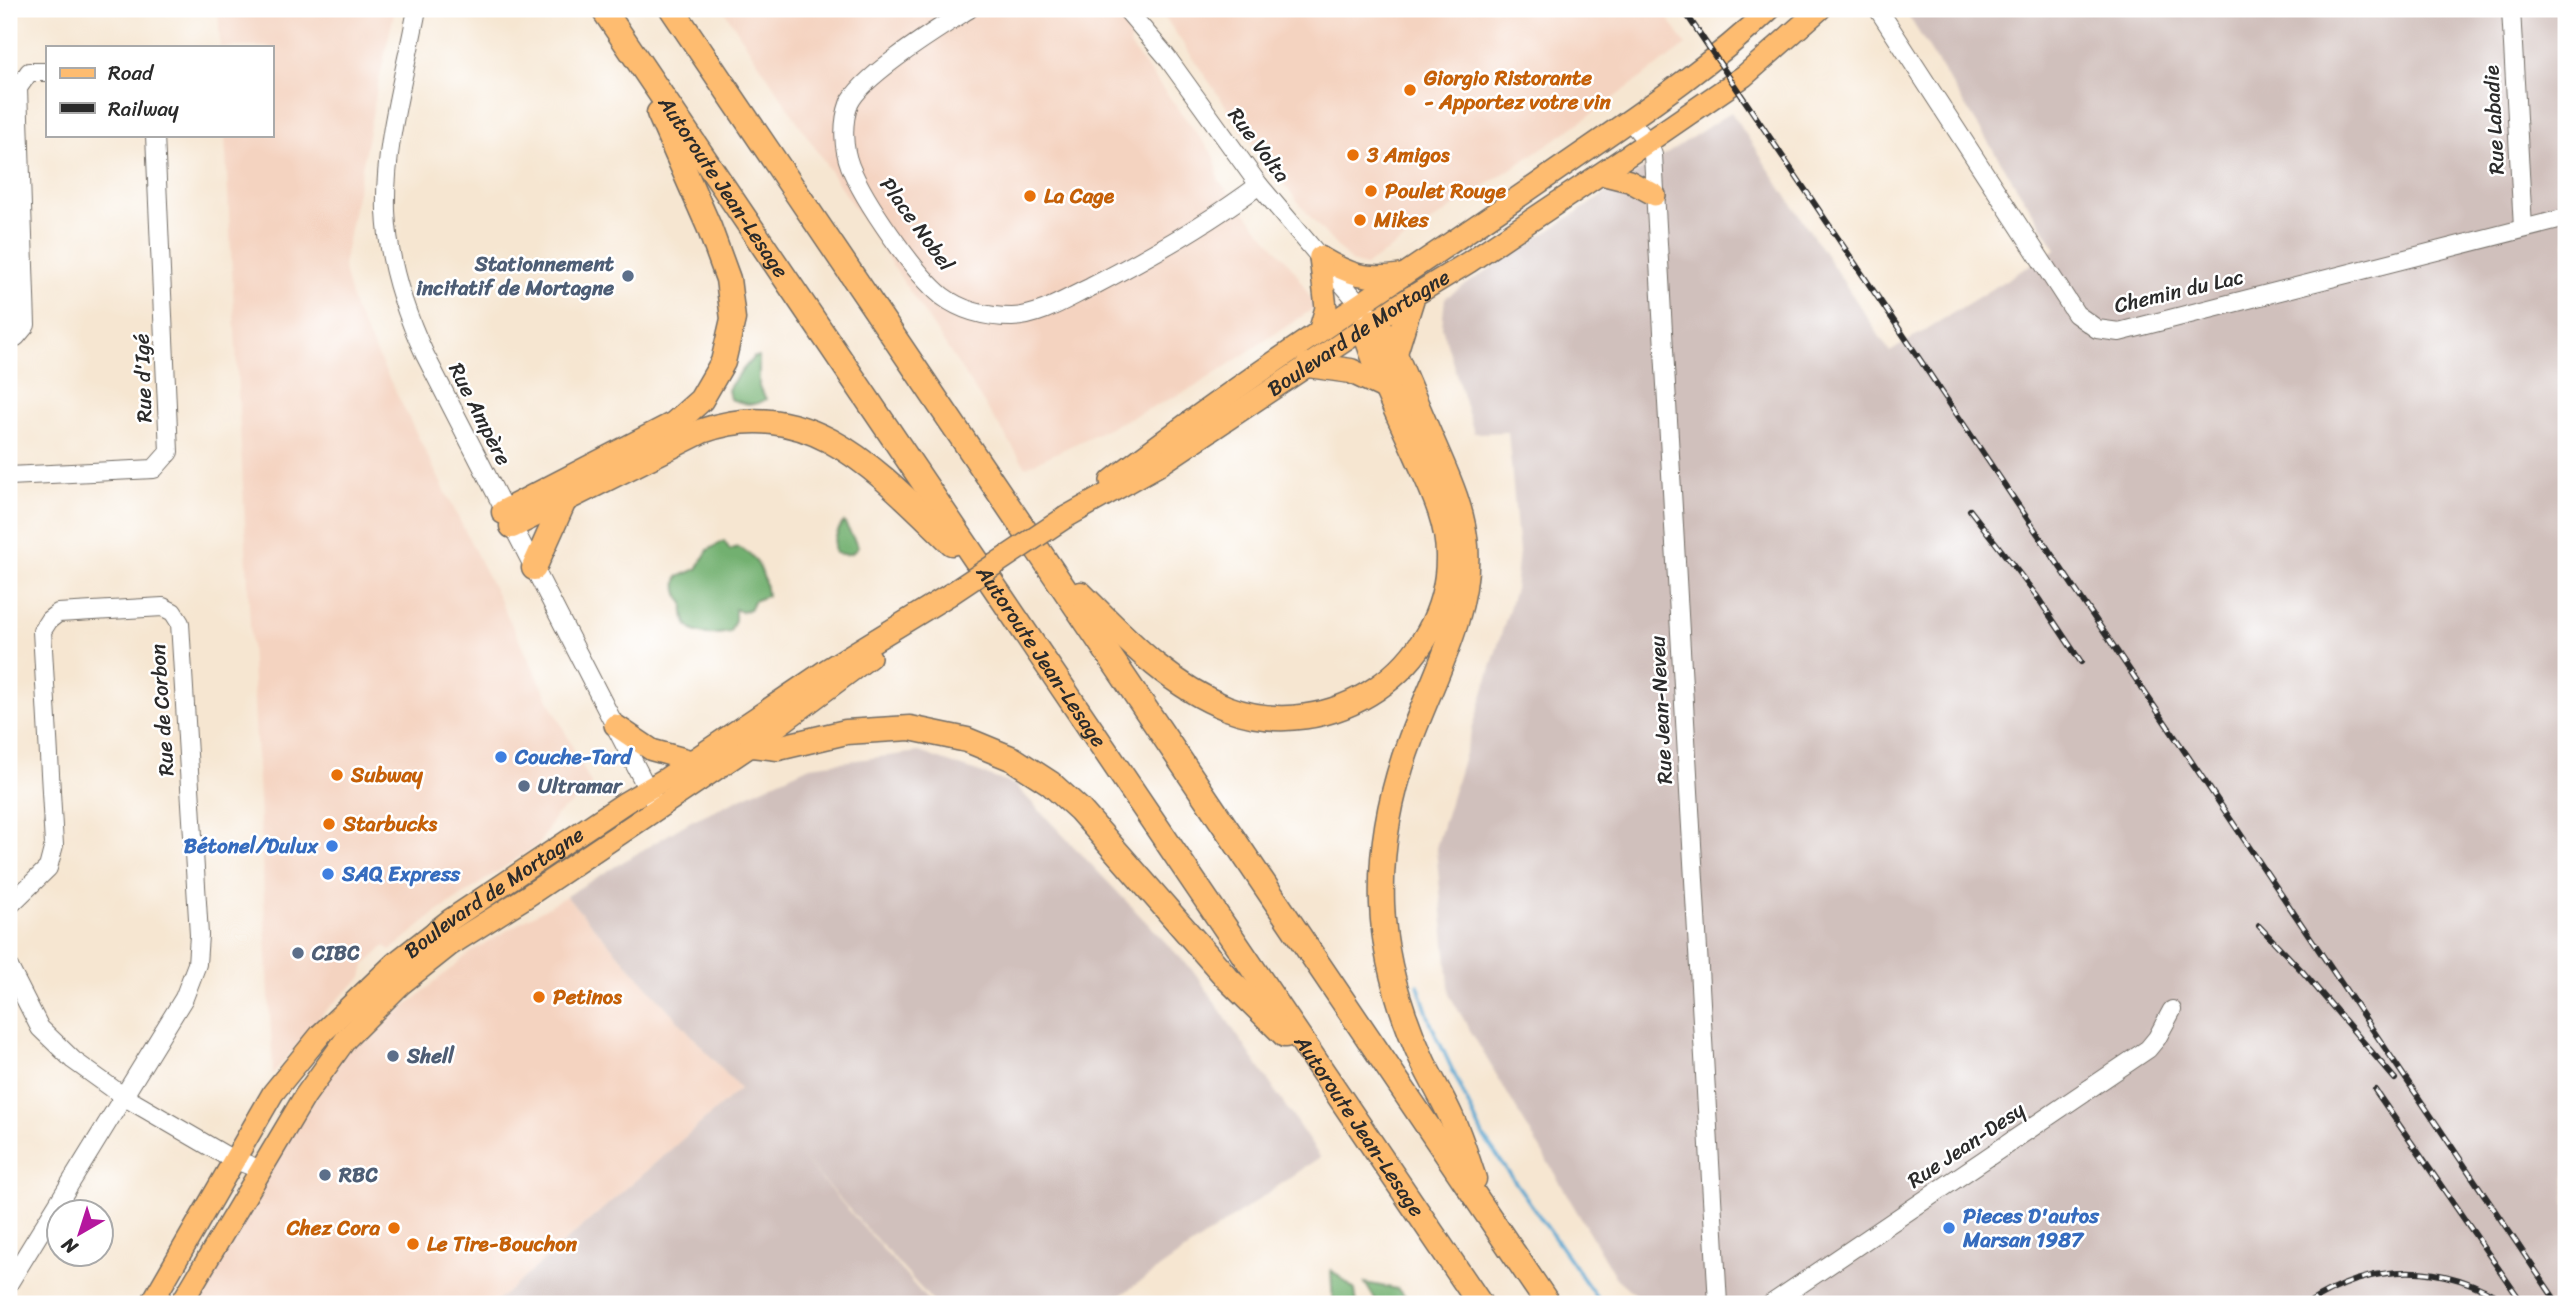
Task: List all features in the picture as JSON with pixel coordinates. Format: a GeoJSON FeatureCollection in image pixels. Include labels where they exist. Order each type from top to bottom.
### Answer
{"type":"FeatureCollection","features":[{"type":"Feature","properties":{"kind":"highway","name":"Autoroute Jean-Lesage"},"geometry":{"type":"LineString","coordinates":[[603,9],[1480,1304]]}},
{"type":"Feature","properties":{"kind":"highway"},"geometry":{"type":"LineString","coordinates":[[672,9],[1548,1304]]}},
{"type":"Feature","properties":{"kind":"highway"},"geometry":{"type":"LineString","coordinates":[[508,519],[681,418],[701,400],[712,385],[729,344],[733,304],[724,264],[630,48]]}},
{"type":"Feature","properties":{"kind":"highway"},"geometry":{"type":"LineString","coordinates":[[1395,353],[1409,286]]}},
{"type":"Feature","properties":{"kind":"highway"},"geometry":{"type":"LineString","coordinates":[[1043,556],[1142,654],[1183,684],[1215,702],[1247,714],[1289,718],[1328,713],[1360,700],[1399,672],[1423,642],[1440,605],[1448,559],[1446,536],[1437,502],[1387,388],[1366,318]]}},
{"type":"Feature","properties":{"kind":"highway"},"geometry":{"type":"LineString","coordinates":[[1366,318],[1386,334],[1395,353],[1453,489],[1463,525],[1466,563],[1455,619],[1407,748],[1392,799],[1383,861],[1383,917],[1391,964],[1407,1022],[1429,1075],[1452,1119],[1486,1212]]}},
{"type":"Feature","properties":{"kind":"highway"},"geometry":{"type":"LineString","coordinates":[[1308,365],[1351,371],[1387,388]]}},
{"type":"Feature","properties":{"kind":"highway"},"geometry":{"type":"LineString","coordinates":[[508,519],[564,500],[702,431],[758,419],[807,429],[824,437],[875,471],[987,577]]}},
{"type":"Feature","properties":{"kind":"highway"},"geometry":{"type":"LineString","coordinates":[[534,568],[564,500]]}},
{"type":"Feature","properties":{"kind":"highway"},"geometry":{"type":"LineString","coordinates":[[752,745],[778,748],[846,732],[910,728],[978,743],[1025,766],[1050,783],[1080,810],[1227,978],[1325,1076]]}},
{"type":"Feature","properties":{"kind":"main road","name":"Boulevard de Mortagne"},"geometry":{"type":"LineString","coordinates":[[1066,517],[1150,471],[1308,365],[1366,318],[1728,46],[1770,9]]}},
{"type":"Feature","properties":{"kind":"main road","name":"Boulevard de Mortagne"},"geometry":{"type":"LineString","coordinates":[[1409,286],[1601,174],[1744,76],[1820,9]]}},
{"type":"Feature","properties":{"kind":"main road"},"geometry":{"type":"LineString","coordinates":[[1601,174],[1629,181],[1655,195]]}},
{"type":"Feature","properties":{"kind":"main road"},"geometry":{"type":"LineString","coordinates":[[1320,257],[1340,269],[1409,286]]}},
{"type":"Feature","properties":{"kind":"main road"},"geometry":{"type":"LineString","coordinates":[[1320,257],[1326,308],[1320,332]]}},
{"type":"Feature","properties":{"kind":"main road","name":"Boulevard de Mortagne"},"geometry":{"type":"LineString","coordinates":[[181,1304],[305,1096],[346,1039],[401,984],[653,800],[752,745],[949,596],[1066,517],[1230,393],[1320,332],[1366,318]]}},
{"type":"Feature","properties":{"kind":"main road","name":"Boulevard de Mortagne"},"geometry":{"type":"LineString","coordinates":[[151,1304],[273,1093],[321,1034],[387,969],[450,920],[626,802],[653,800],[692,761],[828,668],[949,596]]}},
{"type":"Feature","properties":{"kind":"main road"},"geometry":{"type":"LineString","coordinates":[[615,725],[652,750],[692,761]]}},
{"type":"Feature","properties":{"kind":"street","name":"Rue Ampère"},"geometry":{"type":"LineString","coordinates":[[417,9],[389,167],[386,210],[391,252],[404,302],[420,344],[653,800]]}},
{"type":"Feature","properties":{"kind":"street","name":"Place Nobel"},"geometry":{"type":"LineString","coordinates":[[969,9],[905,52],[860,87],[850,103],[845,121],[844,143],[850,166],[863,190],[905,254],[923,277],[944,297],[967,310],[990,316],[1015,317],[1046,310],[1149,257],[1259,185]]}},
{"type":"Feature","properties":{"kind":"street","name":"Rue Volta"},"geometry":{"type":"LineString","coordinates":[[1126,9],[1166,56],[1259,185],[1320,257],[1366,318]]}},
{"type":"Feature","properties":{"kind":"street","name":"Chemin du Lac"},"geometry":{"type":"LineString","coordinates":[[1878,9],[2076,314],[2097,329],[2119,332],[2566,218]]}},
{"type":"Feature","properties":{"kind":"street","name":"Rue Labadie"},"geometry":{"type":"LineString","coordinates":[[2511,9],[2523,228]]}},
{"type":"Feature","properties":{"kind":"street"},"geometry":{"type":"LineString","coordinates":[[9,338],[16,337],[26,325],[18,88],[29,72],[46,72]]}},
{"type":"Feature","properties":{"kind":"street"},"geometry":{"type":"LineString","coordinates":[[1630,121],[1648,142]]}},
{"type":"Feature","properties":{"kind":"street","name":"Rue d'Igé"},"geometry":{"type":"LineString","coordinates":[[9,476],[154,469],[169,452],[155,136]]}},
{"type":"Feature","properties":{"kind":"street","name":"Rue Jean-Neveu"},"geometry":{"type":"LineString","coordinates":[[1648,142],[1653,155],[1718,1304]]}},
{"type":"Feature","properties":{"kind":"street","name":"Rue de Corbon"},"geometry":{"type":"LineString","coordinates":[[9,906],[48,868],[54,845],[42,631],[48,620],[58,613],[163,607],[173,612],[180,623],[199,936],[197,964],[184,998],[123,1096]]}},
{"type":"Feature","properties":{"kind":"street"},"geometry":{"type":"LineString","coordinates":[[9,967],[12,986],[40,1028],[73,1060],[123,1096],[234,1161],[260,1168]]}},
{"type":"Feature","properties":{"kind":"street","name":"Rue Jean-Desy"},"geometry":{"type":"LineString","coordinates":[[1772,1304],[2148,1049],[2172,1010]]}},
{"type":"Feature","properties":{"kind":"street"},"geometry":{"type":"LineString","coordinates":[[9,1283],[123,1096]]}},
{"type":"Feature","properties":{"kind":"shaded area"},"geometry":{"type":"Polygon","coordinates":[[[218,9],[395,9],[343,266],[354,308],[593,788],[556,815],[539,844],[436,913],[391,950],[385,946],[365,965],[362,977],[325,1011],[273,1074],[225,136],[273,136],[273,46],[220,46],[218,9]]]}},
{"type":"Feature","properties":{"kind":"shaded area"},"geometry":{"type":"Polygon","coordinates":[[[723,9],[1125,9],[1131,47],[1215,157],[1219,181],[1295,271],[1316,307],[1193,388],[1026,467],[723,9]]]}},
{"type":"Feature","properties":{"kind":"shaded area"},"geometry":{"type":"Polygon","coordinates":[[[1154,9],[1662,9],[1686,45],[1575,126],[1365,266],[1351,262],[1311,218],[1253,146],[1160,10],[1154,9]]]}},
{"type":"Feature","properties":{"kind":"shaded area"},"geometry":{"type":"Polygon","coordinates":[[[1904,9],[2566,9],[2566,1304],[1646,1304],[1616,1278],[1450,996],[1436,848],[1515,589],[1519,552],[1508,432],[1474,433],[1442,327],[1445,298],[1731,112],[1890,352],[2056,249],[1904,9]]]}},
{"type":"Feature","properties":{"kind":"shaded area"},"geometry":{"type":"Polygon","coordinates":[[[919,752],[1015,785],[1195,973],[1320,1157],[1108,1304],[935,1304],[799,1154],[931,1304],[494,1304],[740,1089],[566,896],[691,821],[810,766],[919,752]]]}},
{"type":"Feature","properties":{"kind":"shaded area"},"geometry":{"type":"Polygon","coordinates":[[[566,896],[740,1089],[494,1304],[185,1304],[341,1057],[378,1016],[399,1012],[472,951],[566,896]]]}},
{"type":"Feature","properties":{"kind":"green space"},"geometry":{"type":"Polygon","coordinates":[[[754,357],[759,357],[759,387],[766,399],[753,404],[730,399],[730,386],[754,357]]]}},
{"type":"Feature","properties":{"kind":"green space"},"geometry":{"type":"Polygon","coordinates":[[[844,522],[858,547],[848,554],[835,553],[836,536],[844,522]]]}},
{"type":"Feature","properties":{"kind":"green space"},"geometry":{"type":"Polygon","coordinates":[[[724,541],[730,550],[737,547],[755,560],[762,573],[767,596],[753,601],[750,609],[742,612],[735,609],[735,620],[730,632],[703,634],[690,628],[686,622],[684,603],[677,591],[677,581],[678,577],[697,569],[708,550],[724,541]]]}},
{"type":"Feature","properties":{"kind":"green space"},"geometry":{"type":"Polygon","coordinates":[[[1331,1270],[1355,1290],[1357,1304],[1333,1304],[1331,1270]]]}},
{"type":"Feature","properties":{"kind":"green space"},"geometry":{"type":"Polygon","coordinates":[[[1365,1283],[1397,1289],[1413,1304],[1378,1304],[1365,1283]]]}},
{"type":"Feature","properties":{"kind":"waterway"},"geometry":{"type":"LineString","coordinates":[[1418,985],[1431,1024],[1483,1136],[1601,1304]]}},
{"type":"Feature","properties":{"kind":"railway"},"geometry":{"type":"LineString","coordinates":[[1683,9],[2558,1304]]}},
{"type":"Feature","properties":{"kind":"railway"},"geometry":{"type":"LineString","coordinates":[[1970,510],[2036,595],[2081,662]]}},
{"type":"Feature","properties":{"kind":"railway"},"geometry":{"type":"LineString","coordinates":[[2259,926],[2302,971],[2395,1079]]}},
{"type":"Feature","properties":{"kind":"railway"},"geometry":{"type":"LineString","coordinates":[[2375,1090],[2523,1304]]}},
{"type":"Feature","properties":{"kind":"railway"},"geometry":{"type":"LineString","coordinates":[[2307,1304],[2357,1280],[2408,1272],[2459,1280],[2509,1304]]}},
{"type":"Feature","properties":{"kind":"place","name":"Giorgio Ristorante - Apportez votre vin"},"geometry":{"type":"Point","coordinates":[1410,90]}},
{"type":"Feature","properties":{"kind":"place","name":"3 Amigos"},"geometry":{"type":"Point","coordinates":[1353,155]}},
{"type":"Feature","properties":{"kind":"place","name":"Poulet Rouge"},"geometry":{"type":"Point","coordinates":[1371,191]}},
{"type":"Feature","properties":{"kind":"place","name":"La Cage"},"geometry":{"type":"Point","coordinates":[1030,196]}},
{"type":"Feature","properties":{"kind":"place","name":"Mikes"},"geometry":{"type":"Point","coordinates":[1360,220]}},
{"type":"Feature","properties":{"kind":"place","name":"Stationnement incitatif de Mortagne"},"geometry":{"type":"Point","coordinates":[628,276]}},
{"type":"Feature","properties":{"kind":"place","name":"Couche-Tard"},"geometry":{"type":"Point","coordinates":[501,757]}},
{"type":"Feature","properties":{"kind":"place","name":"Subway"},"geometry":{"type":"Point","coordinates":[337,775]}},
{"type":"Feature","properties":{"kind":"place","name":"Ultramar"},"geometry":{"type":"Point","coordinates":[524,786]}},
{"type":"Feature","properties":{"kind":"place","name":"Starbucks"},"geometry":{"type":"Point","coordinates":[329,824]}},
{"type":"Feature","properties":{"kind":"place","name":"Bétonel/Dulux"},"geometry":{"type":"Point","coordinates":[332,846]}},
{"type":"Feature","properties":{"kind":"place","name":"SAQ Express"},"geometry":{"type":"Point","coordinates":[328,874]}},
{"type":"Feature","properties":{"kind":"place","name":"CIBC"},"geometry":{"type":"Point","coordinates":[298,953]}},
{"type":"Feature","properties":{"kind":"place","name":"Petinos"},"geometry":{"type":"Point","coordinates":[539,997]}},
{"type":"Feature","properties":{"kind":"place","name":"Shell"},"geometry":{"type":"Point","coordinates":[393,1056]}},
{"type":"Feature","properties":{"kind":"place","name":"RBC"},"geometry":{"type":"Point","coordinates":[325,1175]}},
{"type":"Feature","properties":{"kind":"place","name":"Chez Cora"},"geometry":{"type":"Point","coordinates":[394,1228]}},
{"type":"Feature","properties":{"kind":"place","name":"Pieces D'autos Marsan 1987"},"geometry":{"type":"Point","coordinates":[1949,1228]}},
{"type":"Feature","properties":{"kind":"place","name":"Le Tire-Bouchon"},"geometry":{"type":"Point","coordinates":[413,1244]}}]}
